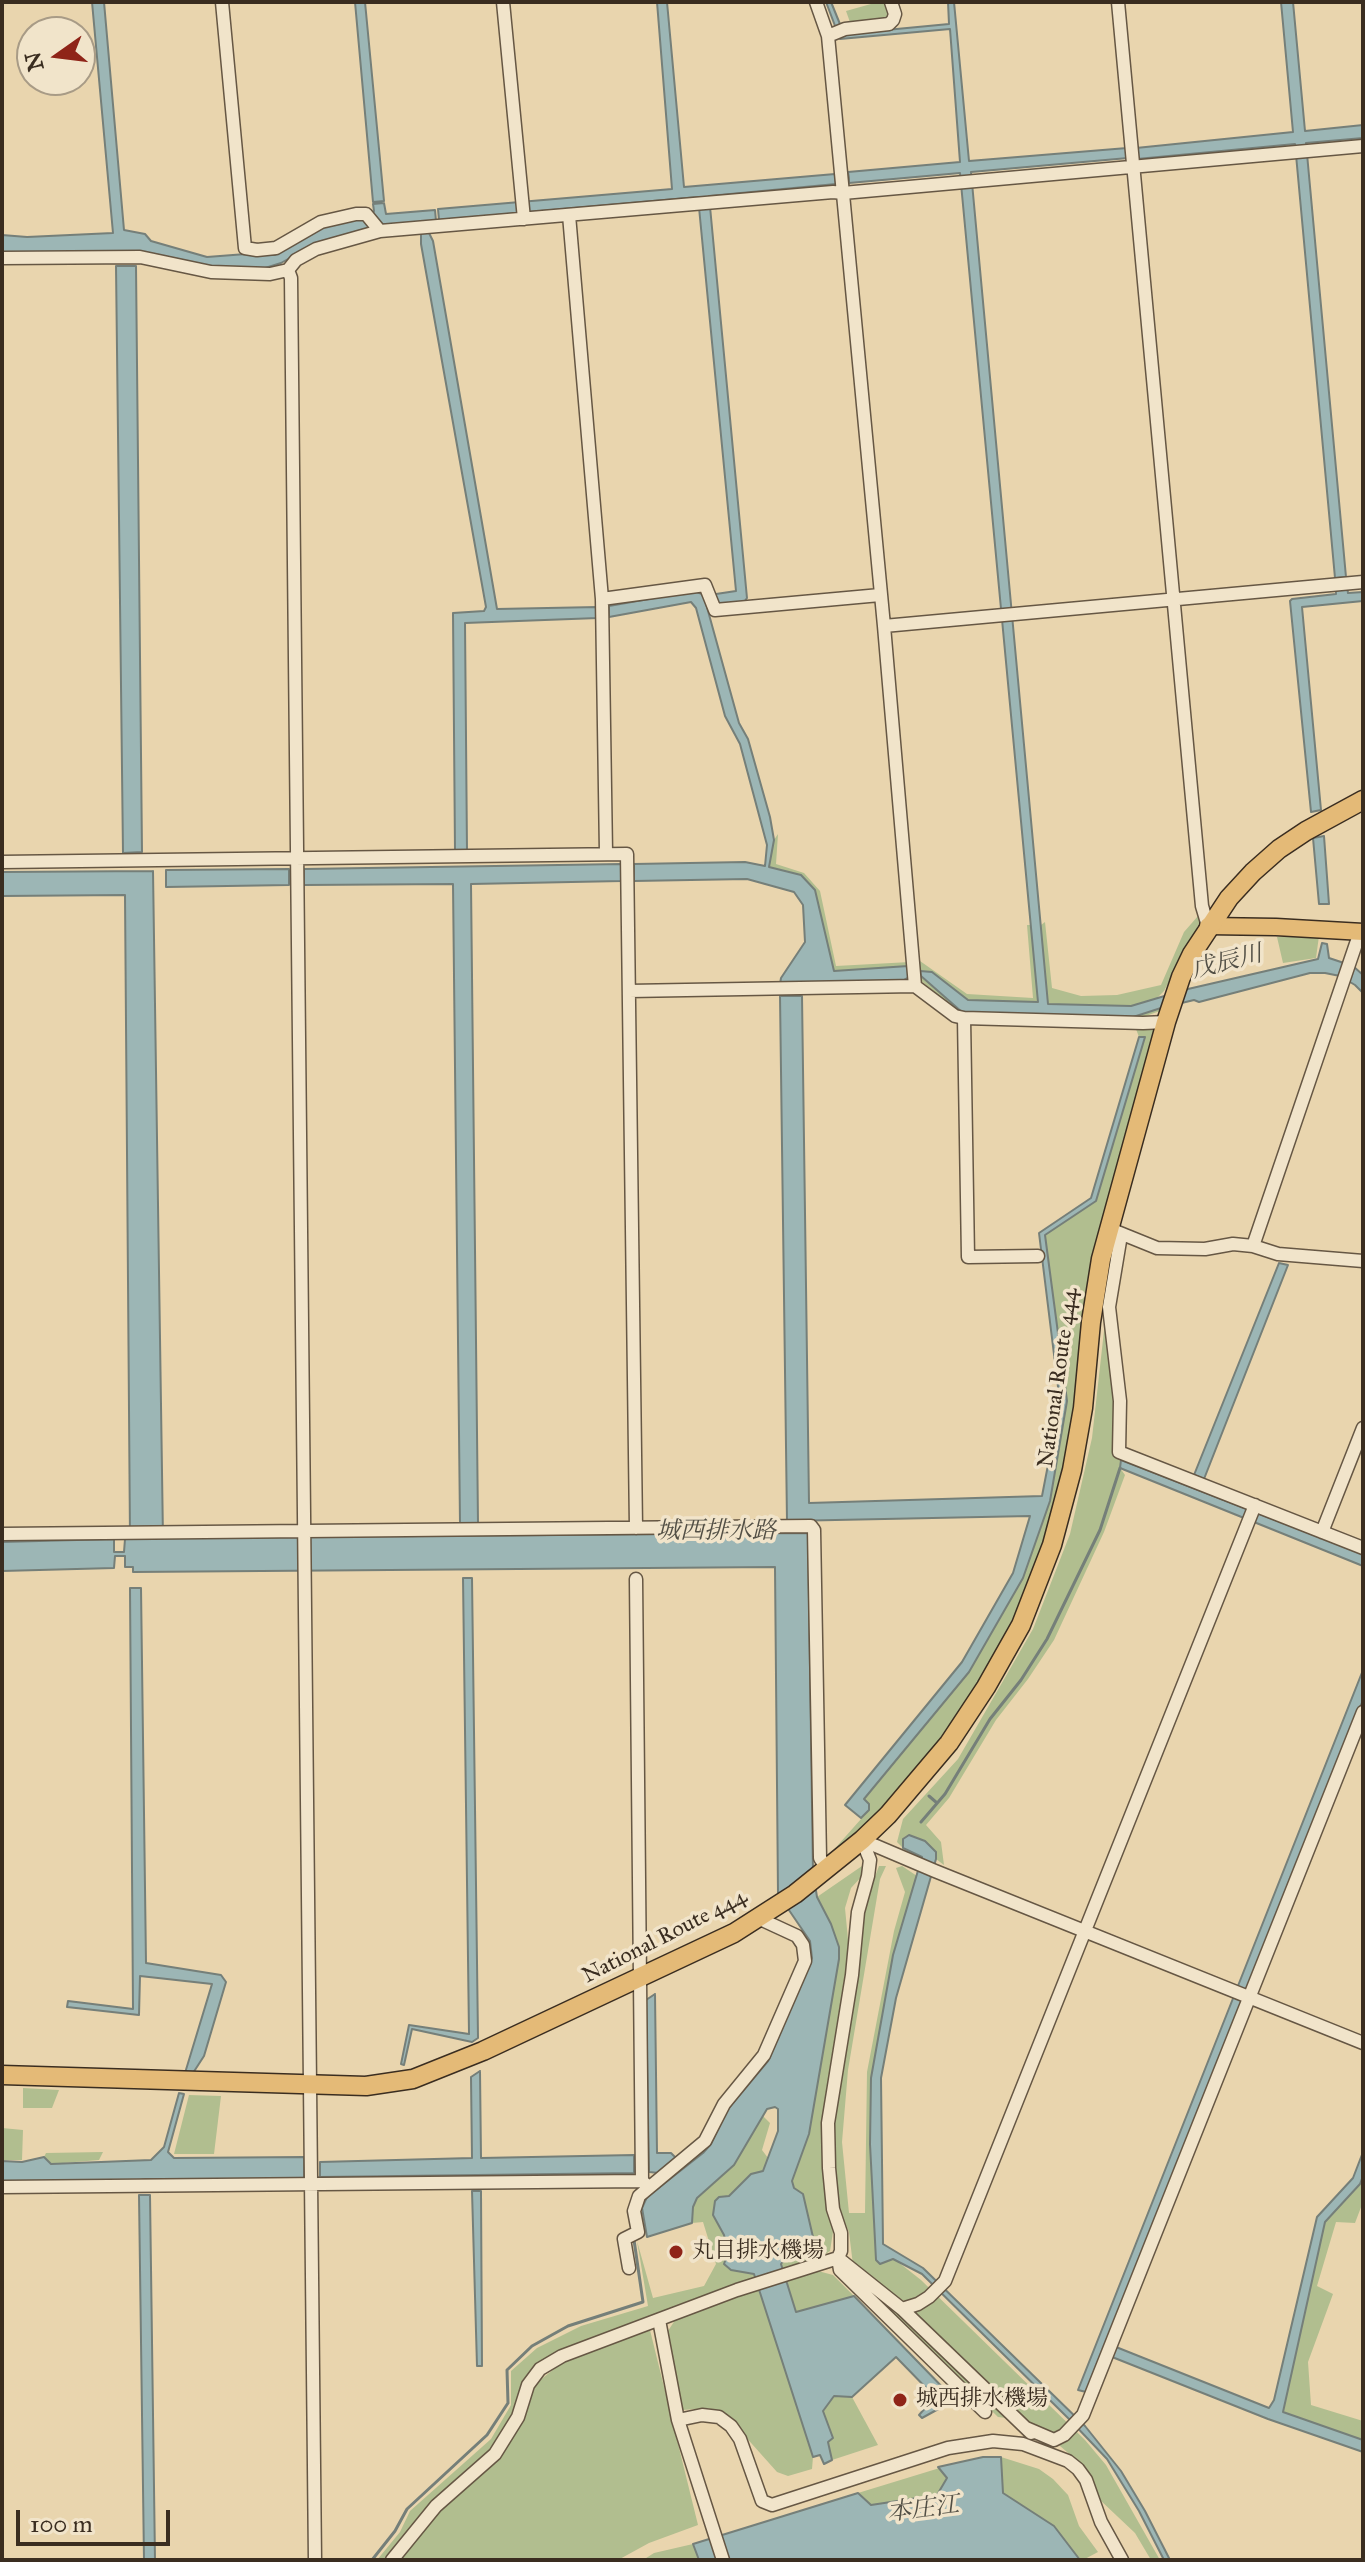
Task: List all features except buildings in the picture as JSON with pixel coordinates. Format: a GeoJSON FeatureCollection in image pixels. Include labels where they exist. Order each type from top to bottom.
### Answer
{"type":"FeatureCollection","features":[{"type":"Feature","properties":{"kind":"highway","name":"National Route 444"},"geometry":{"type":"LineString","coordinates":[[2,2075],[366,2086],[413,2079],[483,2051],[708,1947],[764,1914],[862,1840],[888,1815],[949,1743],[986,1687],[1026,1612],[1052,1545],[1072,1470],[1083,1408],[1096,1286],[1115,1231],[1166,1022],[1181,977],[1208,926],[1237,889],[1279,849],[1363,800]]}},
{"type":"Feature","properties":{"kind":"main road"},"geometry":{"type":"LineString","coordinates":[[1208,926],[1362,932]]}},
{"type":"Feature","properties":{"kind":"street"},"geometry":{"type":"LineString","coordinates":[[222,2],[245,248],[276,248],[321,222],[356,214],[366,214],[375,224]]}},
{"type":"Feature","properties":{"kind":"street"},"geometry":{"type":"LineString","coordinates":[[503,2],[523,212]]}},
{"type":"Feature","properties":{"kind":"street"},"geometry":{"type":"LineString","coordinates":[[816,2],[836,32],[843,193],[915,986]]}},
{"type":"Feature","properties":{"kind":"street"},"geometry":{"type":"LineString","coordinates":[[836,32],[889,24],[895,14],[891,2]]}},
{"type":"Feature","properties":{"kind":"street"},"geometry":{"type":"LineString","coordinates":[[1118,2],[1202,906],[1208,926]]}},
{"type":"Feature","properties":{"kind":"street"},"geometry":{"type":"LineString","coordinates":[[2,258],[140,257],[211,272],[270,274],[288,270],[296,260],[316,249],[375,224],[523,212],[569,215],[1363,146]]}},
{"type":"Feature","properties":{"kind":"street"},"geometry":{"type":"LineString","coordinates":[[569,215],[602,599],[606,853]]}},
{"type":"Feature","properties":{"kind":"street"},"geometry":{"type":"LineString","coordinates":[[288,270],[291,278],[315,2560]]}},
{"type":"Feature","properties":{"kind":"street"},"geometry":{"type":"LineString","coordinates":[[884,626],[1363,582]]}},
{"type":"Feature","properties":{"kind":"street"},"geometry":{"type":"LineString","coordinates":[[602,599],[705,585],[715,610],[880,595]]}},
{"type":"Feature","properties":{"kind":"street"},"geometry":{"type":"LineString","coordinates":[[2,862],[627,854],[636,1528]]}},
{"type":"Feature","properties":{"kind":"street"},"geometry":{"type":"LineString","coordinates":[[1253,1246],[1362,932]]}},
{"type":"Feature","properties":{"kind":"street"},"geometry":{"type":"LineString","coordinates":[[629,991],[915,986],[955,1016],[964,1018],[1166,1022]]}},
{"type":"Feature","properties":{"kind":"street"},"geometry":{"type":"LineString","coordinates":[[964,1018],[968,1257],[1038,1256]]}},
{"type":"Feature","properties":{"kind":"street"},"geometry":{"type":"LineString","coordinates":[[1363,1261],[1278,1254],[1233,1244],[1205,1249],[1157,1248],[1115,1231],[1109,1307],[1120,1401],[1119,1452],[1363,1548]]}},
{"type":"Feature","properties":{"kind":"street"},"geometry":{"type":"LineString","coordinates":[[1322,1532],[1363,1428]]}},
{"type":"Feature","properties":{"kind":"street"},"geometry":{"type":"LineString","coordinates":[[902,2309],[929,2297],[945,2281],[1255,1505]]}},
{"type":"Feature","properties":{"kind":"street"},"geometry":{"type":"LineString","coordinates":[[2,1534],[811,1526],[814,1530],[820,1858],[824,1871]]}},
{"type":"Feature","properties":{"kind":"street"},"geometry":{"type":"LineString","coordinates":[[629,2268],[624,2239],[638,2232],[634,2211],[644,2174],[636,1579]]}},
{"type":"Feature","properties":{"kind":"street"},"geometry":{"type":"LineString","coordinates":[[1026,2428],[1054,2440],[1064,2435],[1083,2415],[1363,1712]]}},
{"type":"Feature","properties":{"kind":"street"},"geometry":{"type":"LineString","coordinates":[[862,1840],[1363,2043]]}},
{"type":"Feature","properties":{"kind":"street"},"geometry":{"type":"LineString","coordinates":[[862,1840],[870,1860],[858,1912],[852,1975],[828,2123],[833,2209],[841,2233],[840,2270],[985,2412]]}},
{"type":"Feature","properties":{"kind":"street"},"geometry":{"type":"LineString","coordinates":[[2,2187],[311,2174],[644,2174],[705,2141],[724,2104],[764,2055],[805,1961],[803,1945],[797,1936],[764,1914]]}},
{"type":"Feature","properties":{"kind":"street"},"geometry":{"type":"LineString","coordinates":[[392,2560],[436,2506],[495,2454],[518,2417],[528,2385],[540,2369],[562,2356],[751,2285],[838,2258]]}},
{"type":"Feature","properties":{"kind":"street"},"geometry":{"type":"LineString","coordinates":[[838,2258],[902,2309],[1026,2428],[1046,2452]]}},
{"type":"Feature","properties":{"kind":"street"},"geometry":{"type":"LineString","coordinates":[[659,2320],[678,2420],[723,2560]]}},
{"type":"Feature","properties":{"kind":"street"},"geometry":{"type":"LineString","coordinates":[[678,2420],[702,2415],[719,2417],[731,2426],[740,2439],[762,2501],[772,2505],[948,2448],[993,2441],[1023,2444],[1068,2461],[1086,2480],[1101,2522],[1122,2560]]}},
{"type":"Feature","properties":{"kind":"green space"},"geometry":{"type":"Polygon","coordinates":[[[888,2],[889,21],[851,25],[846,11],[888,2]]]}},
{"type":"Feature","properties":{"kind":"green space"},"geometry":{"type":"Polygon","coordinates":[[[778,834],[776,864],[804,873],[820,891],[836,966],[910,962],[911,983],[779,987],[907,966],[834,971],[815,890],[769,867],[778,834]]]}},
{"type":"Feature","properties":{"kind":"green space"},"geometry":{"type":"Polygon","coordinates":[[[1198,916],[1200,922],[1164,991],[1157,998],[1130,1006],[1048,1004],[1041,925],[1045,922],[1052,988],[1081,996],[1117,995],[1161,985],[1184,932],[1198,916]]]}},
{"type":"Feature","properties":{"kind":"green space"},"geometry":{"type":"Polygon","coordinates":[[[1027,925],[1031,925],[1038,1002],[968,1000],[932,972],[921,971],[921,976],[963,1013],[1130,1018],[1161,1008],[1160,1011],[1131,1021],[961,1014],[919,979],[920,961],[967,994],[1033,998],[1027,925]]]}},
{"type":"Feature","properties":{"kind":"green space"},"geometry":{"type":"Polygon","coordinates":[[[1319,936],[1316,958],[1283,963],[1277,937],[1319,936]]]}},
{"type":"Feature","properties":{"kind":"green space"},"geometry":{"type":"Polygon","coordinates":[[[1158,1027],[1074,1415],[1065,1472],[1047,1540],[1016,1618],[975,1693],[928,1757],[878,1815],[830,1854],[869,1810],[869,1804],[864,1799],[969,1672],[1023,1578],[1050,1501],[1067,1401],[1045,1235],[1096,1201],[1144,1037],[1139,1037],[1136,1029],[1158,1027]]]}},
{"type":"Feature","properties":{"kind":"green space"},"geometry":{"type":"Polygon","coordinates":[[[1106,1313],[1115,1397],[1114,1453],[1121,1460],[1120,1468],[1125,1475],[1104,1532],[1054,1640],[996,1720],[949,1798],[926,1825],[941,1842],[944,1865],[936,1859],[936,1852],[903,1839],[903,1848],[897,1842],[903,1819],[958,1759],[1033,1629],[1070,1534],[1092,1438],[1106,1313]]]}},
{"type":"Feature","properties":{"kind":"green space"},"geometry":{"type":"Polygon","coordinates":[[[862,1866],[864,1874],[851,1888],[845,1908],[849,1950],[823,2110],[824,2189],[833,2232],[830,2251],[812,2263],[783,2271],[780,2264],[796,2245],[792,2181],[809,2134],[839,1959],[831,1924],[817,1897],[862,1866]]]}},
{"type":"Feature","properties":{"kind":"green space"},"geometry":{"type":"Polygon","coordinates":[[[879,1866],[886,1866],[880,1879],[848,2070],[842,2142],[849,2213],[865,2213],[867,2072],[894,1931],[905,1892],[896,1868],[902,1866],[917,1876],[893,1955],[871,2078],[880,2264],[893,2258],[921,2280],[1085,2440],[1106,2465],[1160,2560],[1151,2560],[1135,2533],[1099,2499],[1087,2469],[1060,2446],[1056,2435],[1028,2425],[914,2312],[932,2300],[908,2303],[895,2296],[892,2304],[1002,2410],[1006,2418],[998,2417],[872,2293],[873,2280],[853,2265],[849,2232],[839,2211],[834,2186],[833,2133],[863,1908],[879,1866]]]}},
{"type":"Feature","properties":{"kind":"green space"},"geometry":{"type":"Polygon","coordinates":[[[23,2088],[59,2090],[52,2108],[23,2108],[23,2088]]]}},
{"type":"Feature","properties":{"kind":"green space"},"geometry":{"type":"Polygon","coordinates":[[[189,2095],[221,2096],[214,2154],[174,2154],[189,2095]]]}},
{"type":"Feature","properties":{"kind":"green space"},"geometry":{"type":"Polygon","coordinates":[[[763,2116],[770,2123],[762,2150],[768,2158],[763,2171],[751,2174],[729,2196],[719,2197],[715,2201],[713,2215],[724,2235],[728,2252],[724,2264],[731,2270],[754,2274],[755,2279],[538,2365],[516,2416],[493,2451],[387,2560],[377,2560],[400,2532],[410,2511],[491,2439],[511,2405],[511,2371],[537,2348],[581,2326],[648,2306],[637,2241],[653,2298],[704,2286],[716,2264],[703,2222],[692,2223],[693,2207],[697,2198],[734,2165],[763,2116]]]}},
{"type":"Feature","properties":{"kind":"green space"},"geometry":{"type":"Polygon","coordinates":[[[2,2128],[23,2130],[22,2160],[2,2160],[2,2128]]]}},
{"type":"Feature","properties":{"kind":"green space"},"geometry":{"type":"Polygon","coordinates":[[[103,2152],[99,2160],[51,2164],[44,2157],[46,2153],[103,2152]]]}},
{"type":"Feature","properties":{"kind":"green space"},"geometry":{"type":"Polygon","coordinates":[[[1363,2176],[1363,2202],[1355,2223],[1336,2222],[1317,2286],[1333,2294],[1308,2362],[1311,2405],[1363,2421],[1363,2440],[1283,2413],[1325,2222],[1360,2184],[1363,2176]]]}},
{"type":"Feature","properties":{"kind":"green space"},"geometry":{"type":"Polygon","coordinates":[[[818,2271],[833,2275],[854,2296],[796,2312],[786,2280],[818,2271]]]}},
{"type":"Feature","properties":{"kind":"green space"},"geometry":{"type":"Polygon","coordinates":[[[759,2289],[813,2457],[812,2469],[788,2476],[777,2472],[727,2416],[708,2408],[683,2410],[666,2334],[677,2317],[759,2289]]]}},
{"type":"Feature","properties":{"kind":"green space"},"geometry":{"type":"Polygon","coordinates":[[[650,2330],[698,2525],[649,2543],[618,2560],[398,2560],[437,2511],[496,2459],[534,2385],[564,2361],[650,2330]]]}},
{"type":"Feature","properties":{"kind":"green space"},"geometry":{"type":"Polygon","coordinates":[[[835,2395],[852,2397],[878,2445],[832,2460],[823,2411],[835,2395]]]}},
{"type":"Feature","properties":{"kind":"green space"},"geometry":{"type":"Polygon","coordinates":[[[983,2457],[1001,2457],[1039,2469],[1053,2479],[1068,2495],[1079,2526],[1098,2552],[1083,2560],[1064,2560],[997,2507],[983,2457]]]}},
{"type":"Feature","properties":{"kind":"green space"},"geometry":{"type":"Polygon","coordinates":[[[956,2463],[961,2504],[856,2505],[858,2493],[956,2463]]]}},
{"type":"Feature","properties":{"kind":"green space"},"geometry":{"type":"Polygon","coordinates":[[[828,2503],[728,2560],[643,2560],[654,2553],[828,2503]]]}},
{"type":"Feature","properties":{"kind":"water"},"geometry":{"type":"Polygon","coordinates":[[[92,2],[104,2],[124,230],[145,234],[151,241],[207,257],[275,255],[326,223],[372,215],[373,204],[384,203],[386,214],[435,210],[436,221],[384,225],[376,221],[368,228],[315,244],[281,263],[262,269],[212,269],[137,252],[2,254],[2,235],[27,237],[113,233],[96,16],[93,16],[92,2]]]}},
{"type":"Feature","properties":{"kind":"water"},"geometry":{"type":"Polygon","coordinates":[[[355,2],[365,2],[384,201],[373,202],[355,2]]]}},
{"type":"Feature","properties":{"kind":"water"},"geometry":{"type":"Polygon","coordinates":[[[657,2],[667,2],[684,187],[835,174],[836,184],[709,196],[747,598],[744,602],[719,605],[716,599],[716,594],[736,591],[698,197],[439,220],[438,209],[672,189],[657,2]]]}},
{"type":"Feature","properties":{"kind":"water"},"geometry":{"type":"Polygon","coordinates":[[[826,2],[831,2],[844,34],[949,24],[948,2],[954,2],[969,161],[1127,148],[1128,158],[971,172],[1048,1004],[1131,1006],[1188,989],[1318,959],[1322,943],[1327,944],[1329,958],[1353,966],[1363,975],[1363,993],[1340,976],[1310,973],[1130,1018],[963,1013],[921,976],[920,971],[932,972],[968,1000],[1038,1002],[960,173],[849,183],[848,172],[960,162],[950,29],[840,39],[826,2]]]}},
{"type":"Feature","properties":{"kind":"water"},"geometry":{"type":"Polygon","coordinates":[[[1281,2],[1293,2],[1305,131],[1363,125],[1363,138],[1306,143],[1346,577],[1335,578],[1295,144],[1137,159],[1136,148],[1293,132],[1281,2]]]}},
{"type":"Feature","properties":{"kind":"water"},"geometry":{"type":"Polygon","coordinates":[[[428,231],[433,241],[497,609],[598,607],[598,618],[465,623],[467,851],[455,851],[453,613],[484,611],[486,607],[421,244],[421,232],[428,231]]]}},
{"type":"Feature","properties":{"kind":"water"},"geometry":{"type":"Polygon","coordinates":[[[116,266],[136,266],[142,852],[123,853],[116,266]]]}},
{"type":"Feature","properties":{"kind":"water"},"geometry":{"type":"Polygon","coordinates":[[[1347,587],[1348,593],[1363,592],[1363,601],[1302,607],[1321,810],[1311,812],[1290,601],[1336,594],[1336,588],[1347,587]]]}},
{"type":"Feature","properties":{"kind":"water"},"geometry":{"type":"Polygon","coordinates":[[[694,591],[702,594],[705,600],[739,723],[748,739],[770,817],[774,840],[769,867],[801,875],[815,890],[834,971],[908,966],[909,977],[902,981],[780,984],[805,942],[803,905],[794,892],[747,879],[634,881],[634,864],[745,862],[765,866],[767,845],[740,744],[725,716],[696,608],[691,602],[609,617],[609,606],[694,591]]]}},
{"type":"Feature","properties":{"kind":"water"},"geometry":{"type":"Polygon","coordinates":[[[1324,836],[1329,904],[1319,904],[1313,838],[1324,836]]]}},
{"type":"Feature","properties":{"kind":"water"},"geometry":{"type":"Polygon","coordinates":[[[622,864],[622,881],[471,884],[478,1523],[460,1523],[453,884],[304,885],[304,869],[622,864]]]}},
{"type":"Feature","properties":{"kind":"water"},"geometry":{"type":"Polygon","coordinates":[[[289,869],[289,885],[166,887],[166,870],[289,869]]]}},
{"type":"Feature","properties":{"kind":"water"},"geometry":{"type":"Polygon","coordinates":[[[153,871],[163,1538],[808,1533],[813,1872],[817,1897],[839,1947],[839,1959],[809,2134],[792,2181],[794,2188],[803,2194],[813,2237],[796,2245],[781,2264],[796,2312],[854,2296],[952,2397],[942,2407],[922,2418],[919,2415],[935,2397],[896,2357],[852,2397],[834,2396],[823,2411],[833,2438],[828,2442],[832,2460],[824,2464],[820,2455],[813,2457],[754,2274],[731,2270],[724,2264],[728,2252],[724,2235],[713,2215],[715,2201],[719,2197],[729,2196],[751,2174],[763,2171],[778,2131],[778,2109],[767,2109],[734,2165],[697,2198],[692,2223],[647,2237],[642,2208],[647,2197],[711,2144],[727,2110],[768,2061],[812,1958],[810,1941],[778,1894],[775,1567],[133,1572],[133,1567],[125,1567],[125,1556],[115,1556],[114,1568],[2,1571],[2,1542],[114,1539],[114,1552],[124,1552],[125,1539],[130,1538],[125,895],[2,896],[2,872],[153,871]]]}},
{"type":"Feature","properties":{"kind":"water"},"geometry":{"type":"Polygon","coordinates":[[[780,996],[802,996],[809,1503],[1042,1496],[1060,1403],[1039,1233],[1091,1198],[1139,1037],[1145,1037],[1096,1201],[1045,1235],[1067,1401],[1050,1501],[1023,1578],[969,1672],[864,1799],[869,1804],[869,1810],[861,1818],[845,1805],[962,1662],[1013,1573],[1030,1516],[787,1521],[780,996]]]}},
{"type":"Feature","properties":{"kind":"water"},"geometry":{"type":"Polygon","coordinates":[[[1279,1263],[1288,1265],[1204,1479],[1194,1475],[1279,1263]]]}},
{"type":"Feature","properties":{"kind":"water"},"geometry":{"type":"Polygon","coordinates":[[[1121,1460],[1363,1554],[1363,1566],[1120,1468],[1121,1460]]]}},
{"type":"Feature","properties":{"kind":"water"},"geometry":{"type":"Polygon","coordinates":[[[463,1578],[472,1578],[478,2038],[472,2042],[412,2029],[404,2065],[401,2064],[409,2025],[469,2034],[463,1578]]]}},
{"type":"Feature","properties":{"kind":"water"},"geometry":{"type":"Polygon","coordinates":[[[130,1588],[141,1588],[146,1963],[221,1975],[226,1982],[204,2056],[193,2073],[185,2073],[212,1984],[140,1976],[139,2015],[67,2007],[68,2001],[133,2009],[130,1588]]]}},
{"type":"Feature","properties":{"kind":"water"},"geometry":{"type":"Polygon","coordinates":[[[1363,1670],[1363,1700],[1106,2343],[1269,2408],[1274,2400],[1317,2217],[1353,2178],[1363,2152],[1360,2184],[1325,2222],[1283,2412],[1363,2440],[1363,2452],[1268,2419],[1102,2353],[1086,2392],[1078,2390],[1363,1670]]]}},
{"type":"Feature","properties":{"kind":"water"},"geometry":{"type":"Polygon","coordinates":[[[909,1835],[925,1841],[936,1852],[936,1859],[896,1998],[881,2078],[883,2244],[923,2268],[1085,2426],[1121,2471],[1170,2560],[1164,2560],[1107,2459],[1070,2420],[922,2274],[893,2259],[880,2264],[876,2260],[870,2144],[871,2078],[893,1955],[922,1857],[903,1848],[903,1839],[909,1835]]]}},
{"type":"Feature","properties":{"kind":"water"},"geometry":{"type":"Polygon","coordinates":[[[655,1994],[657,2153],[671,2153],[676,2158],[659,2173],[649,2172],[646,2000],[655,1994]]]}},
{"type":"Feature","properties":{"kind":"water"},"geometry":{"type":"Polygon","coordinates":[[[480,2071],[481,2158],[634,2155],[634,2173],[320,2177],[320,2162],[472,2158],[471,2077],[480,2071]]]}},
{"type":"Feature","properties":{"kind":"water"},"geometry":{"type":"Polygon","coordinates":[[[179,2093],[184,2094],[168,2152],[174,2158],[304,2157],[304,2179],[2,2182],[2,2161],[22,2162],[44,2157],[51,2164],[151,2160],[164,2147],[179,2093]]]}},
{"type":"Feature","properties":{"kind":"water"},"geometry":{"type":"Polygon","coordinates":[[[472,2191],[481,2191],[482,2366],[477,2366],[472,2191]]]}},
{"type":"Feature","properties":{"kind":"water"},"geometry":{"type":"Polygon","coordinates":[[[139,2195],[150,2195],[155,2560],[144,2560],[139,2195]]]}},
{"type":"Feature","properties":{"kind":"water","name":"本庄江"},"geometry":{"type":"Polygon","coordinates":[[[983,2457],[1001,2457],[1003,2493],[1054,2526],[1080,2560],[699,2560],[693,2544],[858,2493],[871,2505],[937,2495],[947,2478],[938,2467],[983,2457]]]}},
{"type":"Feature","properties":{"kind":"waterway"},"geometry":{"type":"LineString","coordinates":[[921,1822],[945,1794],[990,1719],[1021,1680],[1047,1639],[1100,1530],[1120,1468]]}},
{"type":"Feature","properties":{"kind":"waterway"},"geometry":{"type":"LineString","coordinates":[[929,1796],[937,1803]]}},
{"type":"Feature","properties":{"kind":"waterway"},"geometry":{"type":"LineString","coordinates":[[372,2560],[395,2531],[407,2509],[487,2435],[508,2403],[507,2370],[532,2346],[568,2326],[643,2302],[634,2240]]}},
{"type":"Feature","properties":{"kind":"place","name":"丸目排水機場"},"geometry":{"type":"Point","coordinates":[676,2252]}},
{"type":"Feature","properties":{"kind":"place","name":"城西排水機場"},"geometry":{"type":"Point","coordinates":[900,2400]}},
{"type":"Feature","properties":{"kind":"water label","name":"戊辰川"},"geometry":{"type":"Point","coordinates":[1227,963]}},
{"type":"Feature","properties":{"kind":"water label","name":"城西排水路"},"geometry":{"type":"Point","coordinates":[716,1532]}}]}
